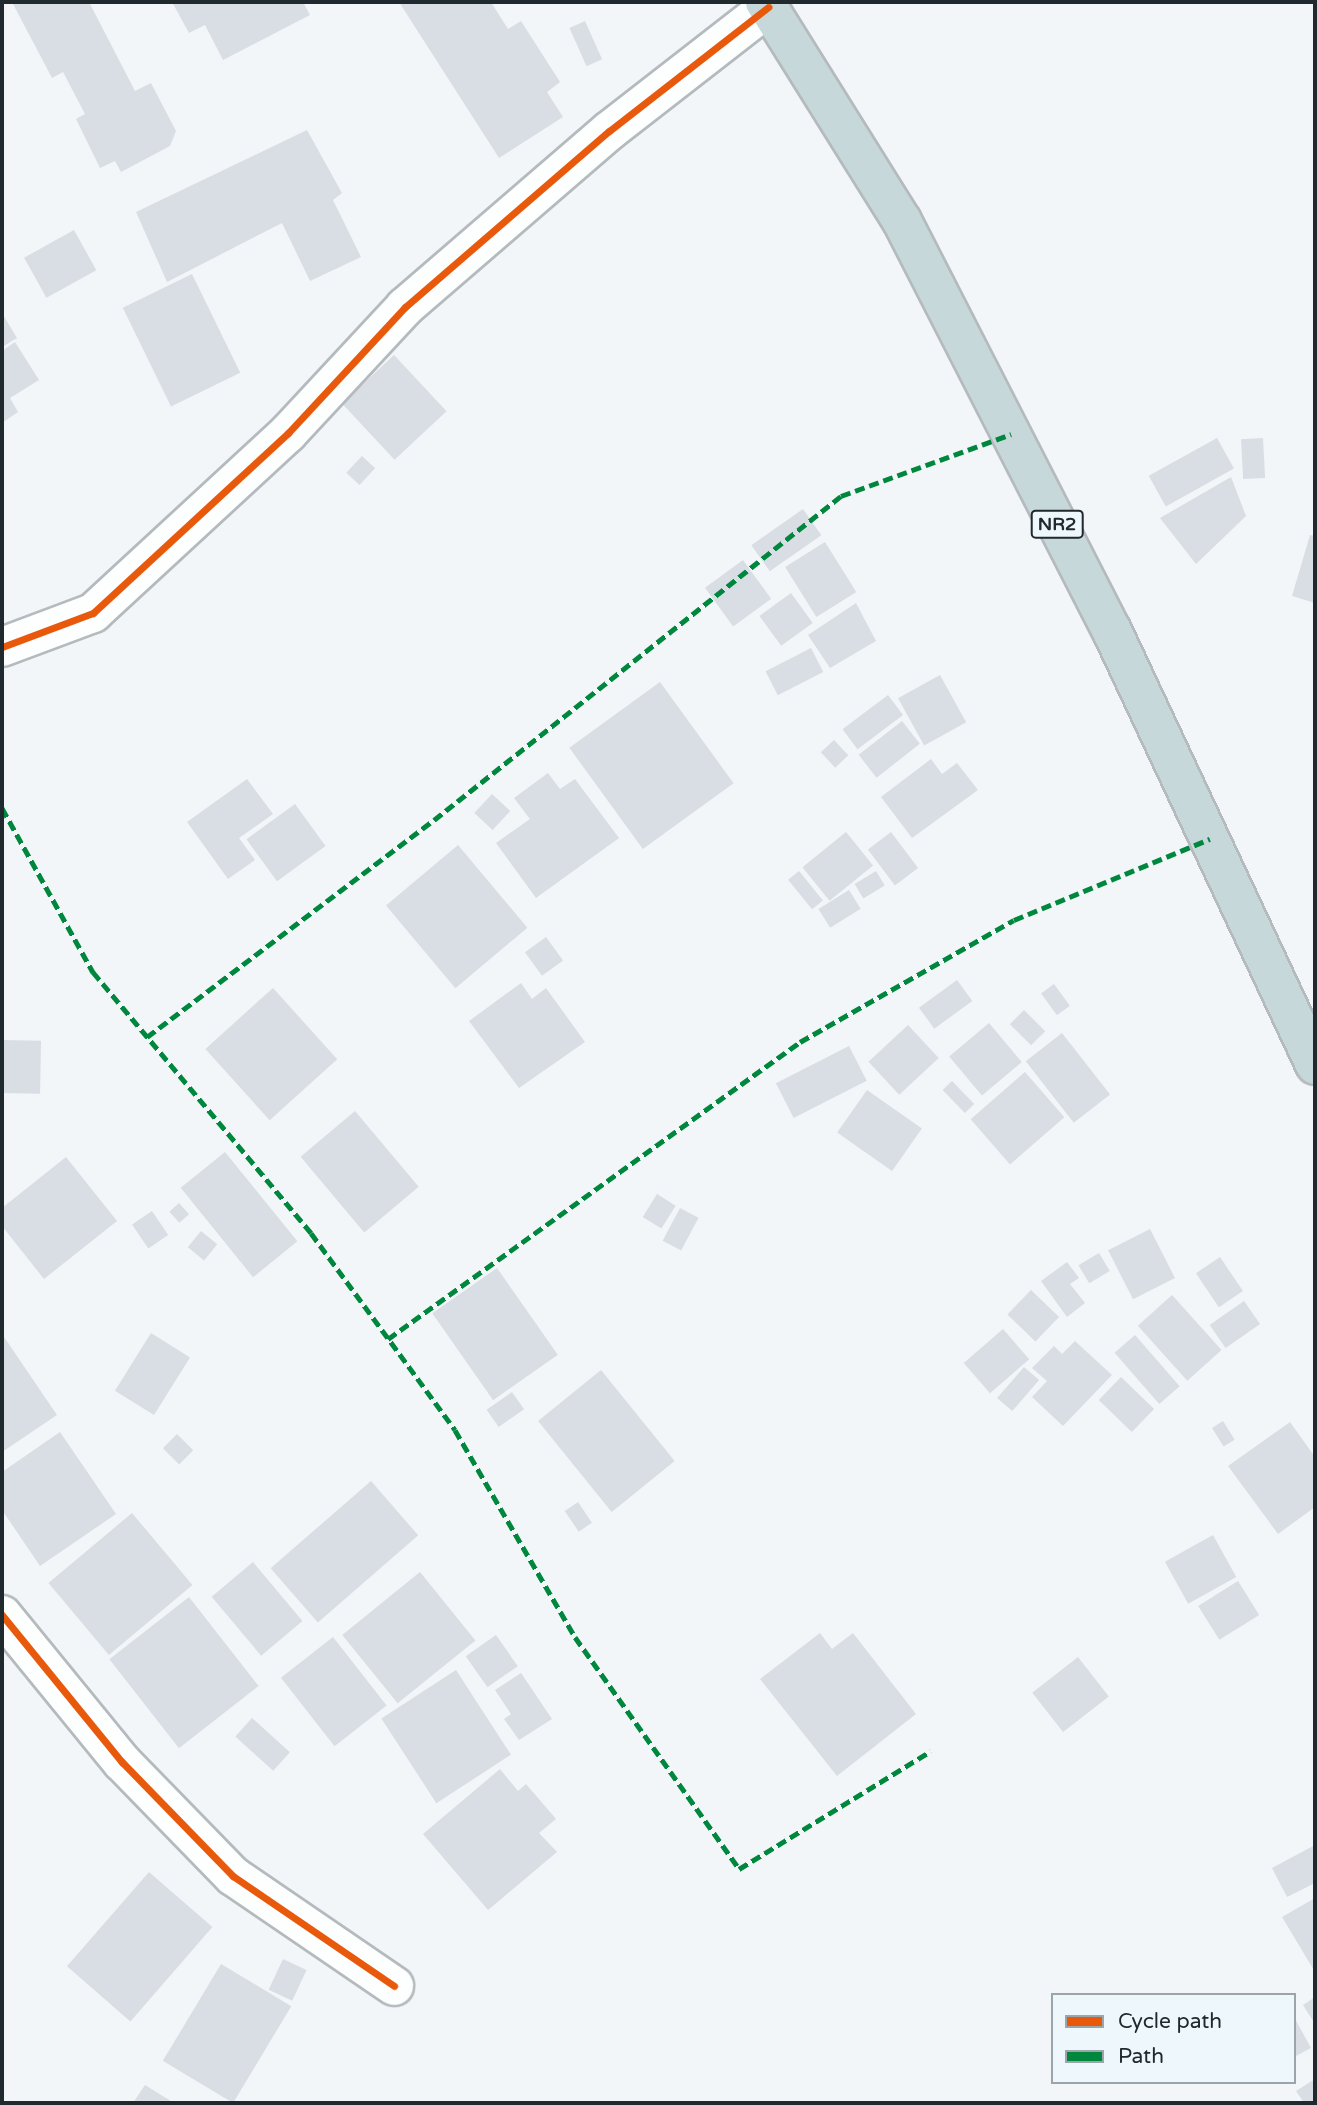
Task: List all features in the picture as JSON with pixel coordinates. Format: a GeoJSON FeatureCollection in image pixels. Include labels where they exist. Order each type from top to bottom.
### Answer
{"type":"FeatureCollection","features":[{"type":"Feature","properties":{"kind":"highway","name":"NR2"},"geometry":{"type":"LineString","coordinates":[[766,4],[902,221],[1112,631],[1315,1065]]}},
{"type":"Feature","properties":{"kind":"street"},"geometry":{"type":"LineString","coordinates":[[2,647],[93,613],[288,433],[405,307],[609,131],[766,4]]}},
{"type":"Feature","properties":{"kind":"street"},"geometry":{"type":"LineString","coordinates":[[2,1615],[122,1762],[233,1876],[394,1986]]}},
{"type":"Feature","properties":{"kind":"building"},"geometry":{"type":"Polygon","coordinates":[[[12,2],[89,2],[135,91],[151,83],[176,131],[170,146],[121,172],[115,161],[100,168],[76,119],[85,114],[63,72],[52,78],[12,2]]]}},
{"type":"Feature","properties":{"kind":"building"},"geometry":{"type":"Polygon","coordinates":[[[172,2],[303,2],[310,15],[223,60],[205,25],[189,33],[172,2]]]}},
{"type":"Feature","properties":{"kind":"building"},"geometry":{"type":"Polygon","coordinates":[[[399,2],[491,2],[508,29],[521,21],[560,82],[547,92],[563,117],[499,158],[399,2]]]}},
{"type":"Feature","properties":{"kind":"building"},"geometry":{"type":"Polygon","coordinates":[[[585,21],[602,59],[587,66],[569,28],[585,21]]]}},
{"type":"Feature","properties":{"kind":"building"},"geometry":{"type":"Polygon","coordinates":[[[307,130],[342,193],[333,200],[361,257],[310,281],[282,223],[167,282],[136,212],[307,130]]]}},
{"type":"Feature","properties":{"kind":"building"},"geometry":{"type":"Polygon","coordinates":[[[74,230],[96,270],[46,298],[24,258],[74,230]]]}},
{"type":"Feature","properties":{"kind":"building"},"geometry":{"type":"Polygon","coordinates":[[[192,274],[240,373],[171,407],[123,308],[192,274]]]}},
{"type":"Feature","properties":{"kind":"building"},"geometry":{"type":"Polygon","coordinates":[[[2,313],[17,338],[2,347],[2,313]]]}},
{"type":"Feature","properties":{"kind":"building"},"geometry":{"type":"Polygon","coordinates":[[[15,342],[39,380],[10,398],[18,412],[2,423],[2,351],[15,342]]]}},
{"type":"Feature","properties":{"kind":"building"},"geometry":{"type":"Polygon","coordinates":[[[394,355],[447,411],[395,460],[342,403],[394,355]]]}},
{"type":"Feature","properties":{"kind":"building"},"geometry":{"type":"Polygon","coordinates":[[[1217,438],[1234,469],[1166,506],[1149,476],[1217,438]]]}},
{"type":"Feature","properties":{"kind":"building"},"geometry":{"type":"Polygon","coordinates":[[[1263,438],[1265,478],[1243,479],[1241,439],[1263,438]]]}},
{"type":"Feature","properties":{"kind":"building"},"geometry":{"type":"Polygon","coordinates":[[[362,456],[375,468],[359,485],[346,473],[362,456]]]}},
{"type":"Feature","properties":{"kind":"building"},"geometry":{"type":"Polygon","coordinates":[[[1231,477],[1246,516],[1196,564],[1160,518],[1231,477]]]}},
{"type":"Feature","properties":{"kind":"building"},"geometry":{"type":"Polygon","coordinates":[[[803,509],[821,535],[770,571],[751,545],[803,509]]]}},
{"type":"Feature","properties":{"kind":"building"},"geometry":{"type":"Polygon","coordinates":[[[1310,535],[1315,536],[1315,603],[1292,596],[1310,535]]]}},
{"type":"Feature","properties":{"kind":"building"},"geometry":{"type":"Polygon","coordinates":[[[825,542],[856,592],[816,617],[785,567],[825,542]]]}},
{"type":"Feature","properties":{"kind":"building"},"geometry":{"type":"Polygon","coordinates":[[[743,560],[771,599],[733,626],[705,588],[743,560]]]}},
{"type":"Feature","properties":{"kind":"building"},"geometry":{"type":"Polygon","coordinates":[[[791,593],[813,623],[781,646],[759,616],[791,593]]]}},
{"type":"Feature","properties":{"kind":"building"},"geometry":{"type":"Polygon","coordinates":[[[856,603],[876,641],[830,668],[808,635],[856,603]]]}},
{"type":"Feature","properties":{"kind":"building"},"geometry":{"type":"Polygon","coordinates":[[[811,648],[823,672],[778,695],[766,671],[811,648]]]}},
{"type":"Feature","properties":{"kind":"building"},"geometry":{"type":"Polygon","coordinates":[[[940,675],[966,722],[924,746],[898,698],[940,675]]]}},
{"type":"Feature","properties":{"kind":"building"},"geometry":{"type":"Polygon","coordinates":[[[660,682],[733,783],[643,849],[569,748],[660,682]]]}},
{"type":"Feature","properties":{"kind":"building"},"geometry":{"type":"Polygon","coordinates":[[[888,695],[903,715],[858,749],[842,729],[888,695]]]}},
{"type":"Feature","properties":{"kind":"building"},"geometry":{"type":"Polygon","coordinates":[[[902,721],[920,744],[877,778],[859,755],[902,721]]]}},
{"type":"Feature","properties":{"kind":"building"},"geometry":{"type":"Polygon","coordinates":[[[834,740],[848,755],[835,768],[821,752],[834,740]]]}},
{"type":"Feature","properties":{"kind":"building"},"geometry":{"type":"Polygon","coordinates":[[[931,759],[942,774],[957,763],[978,790],[912,838],[881,797],[931,759]]]}},
{"type":"Feature","properties":{"kind":"building"},"geometry":{"type":"Polygon","coordinates":[[[548,773],[560,789],[575,779],[619,838],[536,898],[496,843],[530,819],[514,798],[548,773]]]}},
{"type":"Feature","properties":{"kind":"building"},"geometry":{"type":"Polygon","coordinates":[[[247,779],[273,814],[239,838],[255,860],[228,879],[187,822],[247,779]]]}},
{"type":"Feature","properties":{"kind":"building"},"geometry":{"type":"Polygon","coordinates":[[[492,794],[510,811],[493,830],[474,813],[492,794]]]}},
{"type":"Feature","properties":{"kind":"building"},"geometry":{"type":"Polygon","coordinates":[[[295,804],[326,846],[277,881],[246,839],[295,804]]]}},
{"type":"Feature","properties":{"kind":"building"},"geometry":{"type":"Polygon","coordinates":[[[846,832],[873,865],[830,901],[802,867],[846,832]]]}},
{"type":"Feature","properties":{"kind":"building"},"geometry":{"type":"Polygon","coordinates":[[[891,832],[918,868],[895,885],[868,849],[891,832]]]}},
{"type":"Feature","properties":{"kind":"building"},"geometry":{"type":"Polygon","coordinates":[[[458,845],[527,928],[455,988],[386,905],[458,845]]]}},
{"type":"Feature","properties":{"kind":"building"},"geometry":{"type":"Polygon","coordinates":[[[799,871],[823,901],[812,909],[788,880],[799,871]]]}},
{"type":"Feature","properties":{"kind":"building"},"geometry":{"type":"Polygon","coordinates":[[[876,871],[885,886],[863,898],[855,884],[876,871]]]}},
{"type":"Feature","properties":{"kind":"building"},"geometry":{"type":"Polygon","coordinates":[[[849,890],[861,909],[830,928],[818,909],[849,890]]]}},
{"type":"Feature","properties":{"kind":"building"},"geometry":{"type":"Polygon","coordinates":[[[546,937],[563,960],[542,976],[525,952],[546,937]]]}},
{"type":"Feature","properties":{"kind":"building"},"geometry":{"type":"Polygon","coordinates":[[[957,980],[972,1001],[934,1029],[919,1008],[957,980]]]}},
{"type":"Feature","properties":{"kind":"building"},"geometry":{"type":"Polygon","coordinates":[[[521,983],[532,999],[546,988],[585,1042],[519,1088],[469,1021],[521,983]]]}},
{"type":"Feature","properties":{"kind":"building"},"geometry":{"type":"Polygon","coordinates":[[[1054,984],[1070,1006],[1057,1015],[1041,993],[1054,984]]]}},
{"type":"Feature","properties":{"kind":"building"},"geometry":{"type":"Polygon","coordinates":[[[273,988],[337,1059],[270,1120],[205,1049],[273,988]]]}},
{"type":"Feature","properties":{"kind":"building"},"geometry":{"type":"Polygon","coordinates":[[[1024,1010],[1045,1031],[1031,1045],[1010,1024],[1024,1010]]]}},
{"type":"Feature","properties":{"kind":"building"},"geometry":{"type":"Polygon","coordinates":[[[989,1023],[1022,1062],[982,1095],[949,1056],[989,1023]]]}},
{"type":"Feature","properties":{"kind":"building"},"geometry":{"type":"Polygon","coordinates":[[[908,1025],[939,1058],[899,1095],[869,1062],[908,1025]]]}},
{"type":"Feature","properties":{"kind":"building"},"geometry":{"type":"Polygon","coordinates":[[[1062,1033],[1110,1094],[1074,1123],[1026,1061],[1062,1033]]]}},
{"type":"Feature","properties":{"kind":"building"},"geometry":{"type":"Polygon","coordinates":[[[2,1040],[41,1041],[40,1094],[2,1093],[2,1040]]]}},
{"type":"Feature","properties":{"kind":"building"},"geometry":{"type":"Polygon","coordinates":[[[849,1046],[867,1081],[794,1118],[776,1083],[849,1046]]]}},
{"type":"Feature","properties":{"kind":"building"},"geometry":{"type":"Polygon","coordinates":[[[1025,1072],[1064,1117],[1010,1165],[971,1119],[1025,1072]]]}},
{"type":"Feature","properties":{"kind":"building"},"geometry":{"type":"Polygon","coordinates":[[[952,1081],[974,1104],[965,1113],[943,1090],[952,1081]]]}},
{"type":"Feature","properties":{"kind":"building"},"geometry":{"type":"Polygon","coordinates":[[[867,1090],[922,1128],[892,1171],[837,1133],[867,1090]]]}},
{"type":"Feature","properties":{"kind":"building"},"geometry":{"type":"Polygon","coordinates":[[[355,1111],[419,1187],[364,1232],[301,1157],[355,1111]]]}},
{"type":"Feature","properties":{"kind":"building"},"geometry":{"type":"Polygon","coordinates":[[[225,1152],[297,1241],[253,1277],[181,1188],[225,1152]]]}},
{"type":"Feature","properties":{"kind":"building"},"geometry":{"type":"Polygon","coordinates":[[[66,1157],[117,1221],[44,1279],[2,1226],[2,1208],[66,1157]]]}},
{"type":"Feature","properties":{"kind":"building"},"geometry":{"type":"Polygon","coordinates":[[[657,1194],[676,1206],[661,1229],[643,1217],[657,1194]]]}},
{"type":"Feature","properties":{"kind":"building"},"geometry":{"type":"Polygon","coordinates":[[[179,1203],[189,1214],[179,1223],[169,1212],[179,1203]]]}},
{"type":"Feature","properties":{"kind":"building"},"geometry":{"type":"Polygon","coordinates":[[[680,1208],[699,1218],[681,1251],[663,1241],[680,1208]]]}},
{"type":"Feature","properties":{"kind":"building"},"geometry":{"type":"Polygon","coordinates":[[[152,1211],[168,1235],[148,1248],[132,1224],[152,1211]]]}},
{"type":"Feature","properties":{"kind":"building"},"geometry":{"type":"Polygon","coordinates":[[[1150,1229],[1175,1278],[1133,1299],[1108,1250],[1150,1229]]]}},
{"type":"Feature","properties":{"kind":"building"},"geometry":{"type":"Polygon","coordinates":[[[201,1231],[217,1244],[204,1261],[188,1247],[201,1231]]]}},
{"type":"Feature","properties":{"kind":"building"},"geometry":{"type":"Polygon","coordinates":[[[1099,1253],[1110,1271],[1089,1283],[1078,1265],[1099,1253]]]}},
{"type":"Feature","properties":{"kind":"building"},"geometry":{"type":"Polygon","coordinates":[[[1220,1257],[1243,1291],[1219,1307],[1196,1273],[1220,1257]]]}},
{"type":"Feature","properties":{"kind":"building"},"geometry":{"type":"Polygon","coordinates":[[[1067,1262],[1079,1278],[1070,1284],[1085,1303],[1067,1317],[1041,1281],[1067,1262]]]}},
{"type":"Feature","properties":{"kind":"building"},"geometry":{"type":"Polygon","coordinates":[[[497,1268],[558,1355],[493,1400],[432,1313],[497,1268]]]}},
{"type":"Feature","properties":{"kind":"building"},"geometry":{"type":"Polygon","coordinates":[[[1031,1290],[1059,1317],[1035,1342],[1007,1314],[1031,1290]]]}},
{"type":"Feature","properties":{"kind":"building"},"geometry":{"type":"Polygon","coordinates":[[[1172,1295],[1222,1350],[1187,1381],[1138,1326],[1172,1295]]]}},
{"type":"Feature","properties":{"kind":"building"},"geometry":{"type":"Polygon","coordinates":[[[1244,1301],[1260,1324],[1226,1348],[1210,1325],[1244,1301]]]}},
{"type":"Feature","properties":{"kind":"building"},"geometry":{"type":"Polygon","coordinates":[[[1003,1329],[1029,1359],[990,1393],[964,1363],[1003,1329]]]}},
{"type":"Feature","properties":{"kind":"building"},"geometry":{"type":"Polygon","coordinates":[[[151,1333],[190,1357],[154,1415],[115,1391],[151,1333]]]}},
{"type":"Feature","properties":{"kind":"building"},"geometry":{"type":"Polygon","coordinates":[[[2,1334],[57,1415],[2,1452],[2,1334]]]}},
{"type":"Feature","properties":{"kind":"building"},"geometry":{"type":"Polygon","coordinates":[[[1135,1335],[1180,1386],[1159,1404],[1115,1353],[1135,1335]]]}},
{"type":"Feature","properties":{"kind":"building"},"geometry":{"type":"Polygon","coordinates":[[[1075,1341],[1112,1375],[1063,1426],[1032,1397],[1047,1381],[1032,1368],[1054,1346],[1062,1354],[1075,1341]]]}},
{"type":"Feature","properties":{"kind":"building"},"geometry":{"type":"Polygon","coordinates":[[[1024,1367],[1039,1380],[1012,1411],[997,1398],[1024,1367]]]}},
{"type":"Feature","properties":{"kind":"building"},"geometry":{"type":"Polygon","coordinates":[[[601,1370],[675,1461],[612,1512],[538,1421],[601,1370]]]}},
{"type":"Feature","properties":{"kind":"building"},"geometry":{"type":"Polygon","coordinates":[[[1121,1377],[1154,1409],[1132,1432],[1099,1400],[1121,1377]]]}},
{"type":"Feature","properties":{"kind":"building"},"geometry":{"type":"Polygon","coordinates":[[[512,1392],[524,1409],[499,1427],[487,1410],[512,1392]]]}},
{"type":"Feature","properties":{"kind":"building"},"geometry":{"type":"Polygon","coordinates":[[[1223,1421],[1235,1440],[1224,1447],[1212,1428],[1223,1421]]]}},
{"type":"Feature","properties":{"kind":"building"},"geometry":{"type":"Polygon","coordinates":[[[1290,1422],[1315,1457],[1315,1507],[1278,1534],[1228,1466],[1290,1422]]]}},
{"type":"Feature","properties":{"kind":"building"},"geometry":{"type":"Polygon","coordinates":[[[60,1432],[116,1514],[40,1566],[2,1510],[2,1472],[60,1432]]]}},
{"type":"Feature","properties":{"kind":"building"},"geometry":{"type":"Polygon","coordinates":[[[177,1434],[193,1450],[179,1464],[163,1448],[177,1434]]]}},
{"type":"Feature","properties":{"kind":"building"},"geometry":{"type":"Polygon","coordinates":[[[371,1481],[418,1535],[318,1623],[271,1568],[371,1481]]]}},
{"type":"Feature","properties":{"kind":"building"},"geometry":{"type":"Polygon","coordinates":[[[578,1502],[592,1523],[579,1532],[565,1511],[578,1502]]]}},
{"type":"Feature","properties":{"kind":"building"},"geometry":{"type":"Polygon","coordinates":[[[132,1513],[192,1585],[109,1655],[49,1583],[132,1513]]]}},
{"type":"Feature","properties":{"kind":"building"},"geometry":{"type":"Polygon","coordinates":[[[1213,1535],[1236,1577],[1188,1604],[1165,1562],[1213,1535]]]}},
{"type":"Feature","properties":{"kind":"building"},"geometry":{"type":"Polygon","coordinates":[[[253,1562],[302,1621],[261,1656],[212,1597],[253,1562]]]}},
{"type":"Feature","properties":{"kind":"building"},"geometry":{"type":"Polygon","coordinates":[[[420,1572],[475,1640],[398,1703],[342,1635],[420,1572]]]}},
{"type":"Feature","properties":{"kind":"building"},"geometry":{"type":"Polygon","coordinates":[[[1238,1581],[1259,1615],[1219,1640],[1198,1606],[1238,1581]]]}},
{"type":"Feature","properties":{"kind":"building"},"geometry":{"type":"Polygon","coordinates":[[[189,1597],[259,1686],[179,1748],[109,1659],[189,1597]]]}},
{"type":"Feature","properties":{"kind":"building"},"geometry":{"type":"Polygon","coordinates":[[[820,1633],[832,1649],[853,1633],[916,1714],[837,1776],[760,1679],[820,1633]]]}},
{"type":"Feature","properties":{"kind":"building"},"geometry":{"type":"Polygon","coordinates":[[[496,1635],[518,1666],[487,1687],[466,1656],[496,1635]]]}},
{"type":"Feature","properties":{"kind":"building"},"geometry":{"type":"Polygon","coordinates":[[[333,1637],[387,1706],[335,1746],[281,1678],[333,1637]]]}},
{"type":"Feature","properties":{"kind":"building"},"geometry":{"type":"Polygon","coordinates":[[[1078,1657],[1109,1696],[1063,1732],[1032,1693],[1078,1657]]]}},
{"type":"Feature","properties":{"kind":"building"},"geometry":{"type":"Polygon","coordinates":[[[456,1670],[511,1755],[436,1803],[381,1718],[456,1670]]]}},
{"type":"Feature","properties":{"kind":"building"},"geometry":{"type":"Polygon","coordinates":[[[521,1673],[552,1719],[519,1740],[504,1719],[511,1714],[495,1690],[521,1673]]]}},
{"type":"Feature","properties":{"kind":"building"},"geometry":{"type":"Polygon","coordinates":[[[252,1718],[290,1752],[273,1771],[235,1737],[252,1718]]]}},
{"type":"Feature","properties":{"kind":"building"},"geometry":{"type":"Polygon","coordinates":[[[500,1769],[518,1791],[526,1784],[556,1819],[539,1833],[557,1852],[488,1910],[423,1834],[500,1769]]]}},
{"type":"Feature","properties":{"kind":"building"},"geometry":{"type":"Polygon","coordinates":[[[1315,1845],[1315,1883],[1287,1897],[1272,1868],[1315,1845]]]}},
{"type":"Feature","properties":{"kind":"building"},"geometry":{"type":"Polygon","coordinates":[[[149,1872],[212,1927],[130,2021],[67,1966],[149,1872]]]}},
{"type":"Feature","properties":{"kind":"building"},"geometry":{"type":"Polygon","coordinates":[[[1315,1898],[1315,1972],[1282,1917],[1315,1898]]]}},
{"type":"Feature","properties":{"kind":"building"},"geometry":{"type":"Polygon","coordinates":[[[283,1959],[307,1970],[292,2001],[269,1990],[283,1959]]]}},
{"type":"Feature","properties":{"kind":"building"},"geometry":{"type":"Polygon","coordinates":[[[221,1964],[291,2006],[233,2103],[163,2061],[221,1964]]]}},
{"type":"Feature","properties":{"kind":"building"},"geometry":{"type":"Polygon","coordinates":[[[1315,1997],[1315,2024],[1303,2005],[1315,1997]]]}},
{"type":"Feature","properties":{"kind":"building"},"geometry":{"type":"Polygon","coordinates":[[[1296,2021],[1311,2048],[1296,2056],[1296,2021]]]}},
{"type":"Feature","properties":{"kind":"building"},"geometry":{"type":"Polygon","coordinates":[[[1315,2079],[1315,2103],[1304,2103],[1296,2091],[1315,2079]]]}},
{"type":"Feature","properties":{"kind":"building"},"geometry":{"type":"Polygon","coordinates":[[[145,2085],[174,2103],[133,2103],[145,2085]]]}},
{"type":"Feature","properties":{"kind":"marked path"},"geometry":{"type":"LineString","coordinates":[[147,1037],[434,820],[841,496],[1011,434]]}},
{"type":"Feature","properties":{"kind":"marked path"},"geometry":{"type":"LineString","coordinates":[[2,808],[93,972],[311,1233],[455,1430],[575,1637],[739,1869],[931,1751]]}},
{"type":"Feature","properties":{"kind":"marked path"},"geometry":{"type":"LineString","coordinates":[[388,1339],[800,1042],[1014,920],[1210,839]]}},
{"type":"Feature","properties":{"kind":"cycle path"},"geometry":{"type":"LineString","coordinates":[[2,647],[93,613],[288,433],[405,307],[609,131],[768,7]]}},
{"type":"Feature","properties":{"kind":"cycle path"},"geometry":{"type":"LineString","coordinates":[[2,1615],[122,1762],[233,1876],[394,1986]]}}]}
